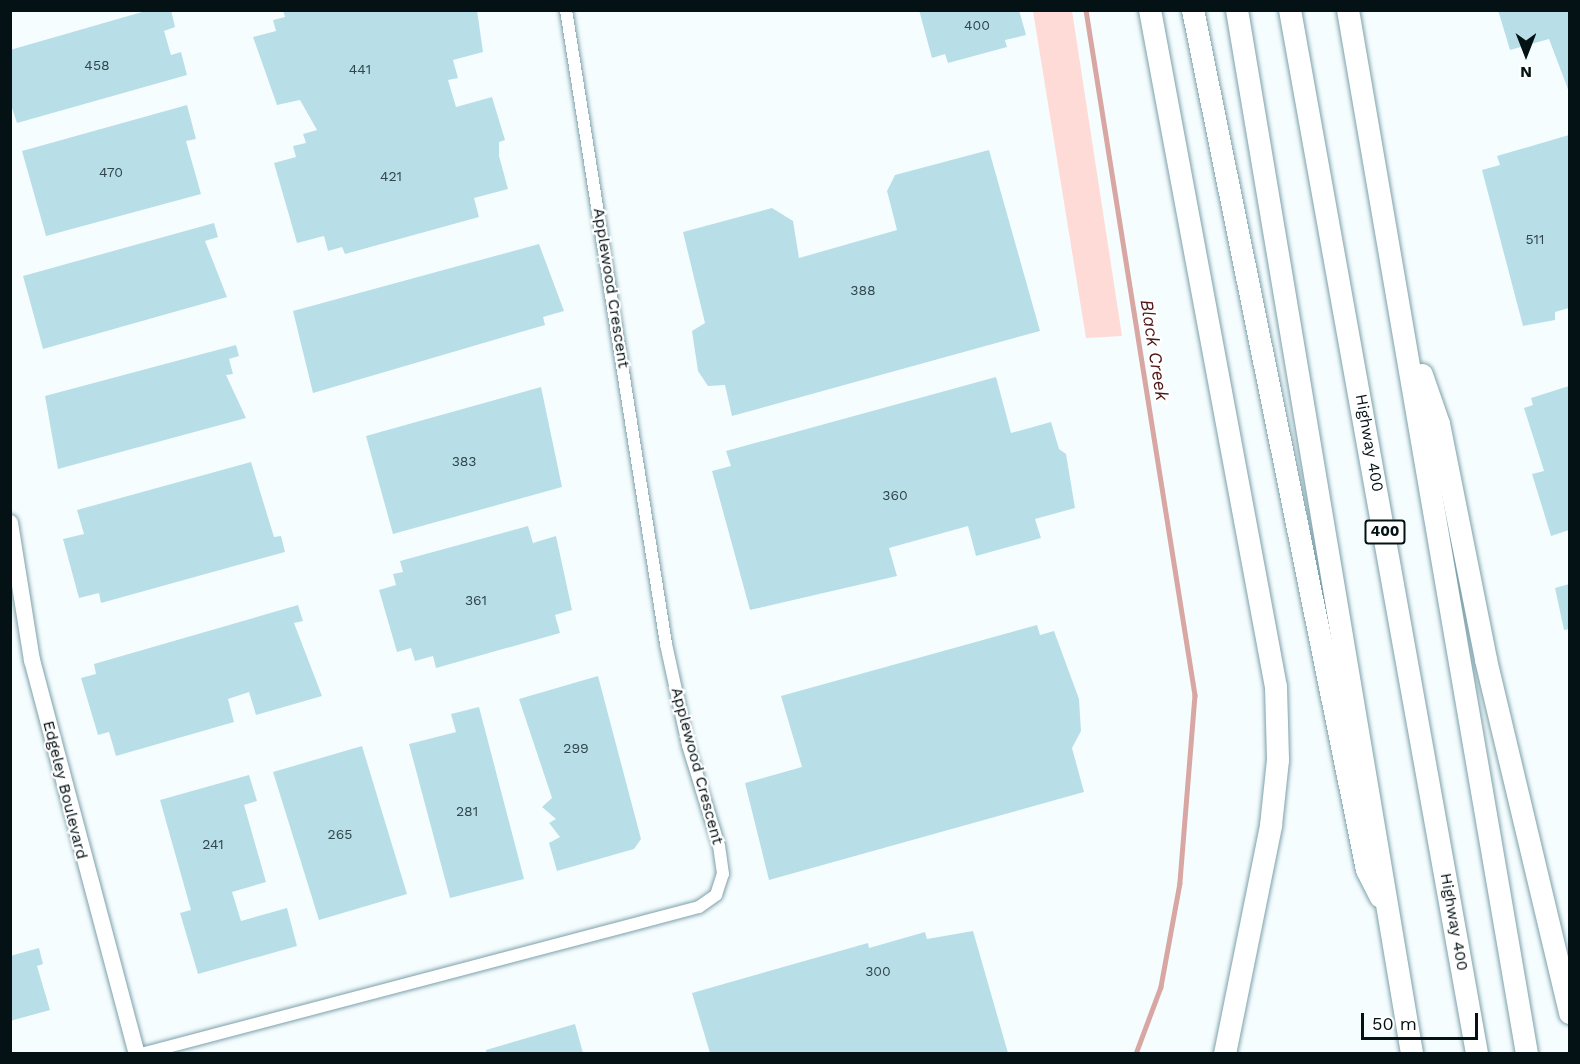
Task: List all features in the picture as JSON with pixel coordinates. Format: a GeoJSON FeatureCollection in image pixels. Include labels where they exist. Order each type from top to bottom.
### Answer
{"type":"FeatureCollection","features":[{"type":"Feature","properties":{"kind":"highway"},"geometry":{"type":"LineString","coordinates":[[1150,10],[1276,687],[1278,760],[1271,826],[1225,1053]]}},
{"type":"Feature","properties":{"kind":"highway"},"geometry":{"type":"LineString","coordinates":[[1193,10],[1367,870],[1388,911]]}},
{"type":"Feature","properties":{"kind":"highway"},"geometry":{"type":"LineString","coordinates":[[1237,10],[1412,1053]]}},
{"type":"Feature","properties":{"kind":"highway","name":"Highway 400"},"geometry":{"type":"LineString","coordinates":[[1290,10],[1477,1053]]}},
{"type":"Feature","properties":{"kind":"highway"},"geometry":{"type":"LineString","coordinates":[[1348,10],[1402,314],[1527,1053]]}},
{"type":"Feature","properties":{"kind":"highway"},"geometry":{"type":"LineString","coordinates":[[1402,314],[1439,424],[1486,660],[1569,1013]]}},
{"type":"Feature","properties":{"kind":"street","name":"Applewood Crescent"},"geometry":{"type":"LineString","coordinates":[[139,1053],[699,907],[716,895],[723,874],[719,846],[688,745],[666,644],[566,10]]}},
{"type":"Feature","properties":{"kind":"street","name":"Edgeley Boulevard"},"geometry":{"type":"LineString","coordinates":[[10,523],[32,660],[139,1053]]}},
{"type":"Feature","properties":{"kind":"shaded area"},"geometry":{"type":"Polygon","coordinates":[[[1033,11],[1072,11],[1122,336],[1086,338],[1033,11]]]}},
{"type":"Feature","properties":{"kind":"building"},"geometry":{"type":"Polygon","coordinates":[[[149,10],[171,10],[175,27],[164,31],[171,55],[181,52],[187,75],[17,123],[10,102],[10,50],[149,10]]]}},
{"type":"Feature","properties":{"kind":"building"},"geometry":{"type":"Polygon","coordinates":[[[283,10],[477,10],[483,52],[453,60],[458,78],[448,80],[456,107],[492,97],[505,140],[499,142],[499,156],[508,189],[474,198],[479,217],[345,254],[342,247],[328,251],[324,236],[297,243],[274,163],[296,157],[293,146],[306,143],[303,134],[317,130],[300,100],[277,105],[253,37],[276,31],[273,20],[285,17],[283,10]]]}},
{"type":"Feature","properties":{"kind":"building"},"geometry":{"type":"Polygon","coordinates":[[[919,10],[1019,10],[1026,35],[1005,40],[1007,47],[948,63],[945,54],[932,58],[919,10]]]}},
{"type":"Feature","properties":{"kind":"building"},"geometry":{"type":"Polygon","coordinates":[[[1498,10],[1569,10],[1569,92],[1549,39],[1510,50],[1498,10]]]}},
{"type":"Feature","properties":{"kind":"building"},"geometry":{"type":"Polygon","coordinates":[[[187,105],[196,139],[186,141],[201,194],[46,236],[22,151],[187,105]]]}},
{"type":"Feature","properties":{"kind":"building"},"geometry":{"type":"Polygon","coordinates":[[[1569,135],[1569,308],[1555,312],[1555,320],[1523,326],[1482,170],[1500,165],[1497,156],[1569,135]]]}},
{"type":"Feature","properties":{"kind":"building"},"geometry":{"type":"Polygon","coordinates":[[[989,150],[1040,331],[732,416],[725,385],[708,386],[698,371],[692,331],[705,323],[683,232],[772,208],[793,221],[799,258],[897,230],[887,191],[895,175],[989,150]]]}},
{"type":"Feature","properties":{"kind":"building"},"geometry":{"type":"Polygon","coordinates":[[[214,223],[218,237],[205,241],[227,297],[43,349],[23,276],[214,223]]]}},
{"type":"Feature","properties":{"kind":"building"},"geometry":{"type":"Polygon","coordinates":[[[539,244],[564,311],[543,317],[545,325],[313,393],[293,311],[539,244]]]}},
{"type":"Feature","properties":{"kind":"building"},"geometry":{"type":"Polygon","coordinates":[[[236,345],[239,356],[229,359],[233,374],[226,375],[246,418],[58,469],[45,396],[236,345]]]}},
{"type":"Feature","properties":{"kind":"building"},"geometry":{"type":"Polygon","coordinates":[[[996,377],[1011,433],[1051,422],[1059,449],[1066,454],[1075,508],[1035,519],[1041,538],[976,556],[968,526],[889,548],[897,576],[750,610],[712,471],[731,466],[726,451],[996,377]]]}},
{"type":"Feature","properties":{"kind":"building"},"geometry":{"type":"Polygon","coordinates":[[[1569,386],[1569,530],[1551,536],[1532,474],[1544,471],[1524,408],[1533,405],[1531,398],[1569,386]]]}},
{"type":"Feature","properties":{"kind":"building"},"geometry":{"type":"Polygon","coordinates":[[[541,387],[562,487],[393,534],[366,436],[541,387]]]}},
{"type":"Feature","properties":{"kind":"building"},"geometry":{"type":"Polygon","coordinates":[[[251,462],[274,537],[281,536],[285,552],[101,603],[99,593],[79,598],[63,539],[84,534],[77,510],[251,462]]]}},
{"type":"Feature","properties":{"kind":"building"},"geometry":{"type":"Polygon","coordinates":[[[528,526],[533,543],[556,536],[572,610],[555,615],[560,633],[436,668],[433,656],[415,661],[411,648],[397,652],[379,590],[396,585],[393,574],[403,572],[400,561],[528,526]]]}},
{"type":"Feature","properties":{"kind":"building"},"geometry":{"type":"Polygon","coordinates":[[[1569,584],[1569,629],[1564,630],[1555,588],[1569,584]]]}},
{"type":"Feature","properties":{"kind":"building"},"geometry":{"type":"Polygon","coordinates":[[[298,605],[303,621],[294,623],[322,696],[256,715],[249,692],[228,699],[234,722],[116,756],[109,732],[98,735],[81,678],[96,674],[94,664],[298,605]]]}},
{"type":"Feature","properties":{"kind":"building"},"geometry":{"type":"Polygon","coordinates":[[[1037,625],[1040,635],[1054,631],[1079,699],[1081,731],[1072,748],[1084,792],[769,880],[745,783],[802,767],[781,696],[1037,625]]]}},
{"type":"Feature","properties":{"kind":"building"},"geometry":{"type":"Polygon","coordinates":[[[598,676],[641,839],[634,849],[557,871],[549,843],[560,837],[549,823],[556,819],[542,807],[552,798],[519,699],[598,676]]]}},
{"type":"Feature","properties":{"kind":"building"},"geometry":{"type":"Polygon","coordinates":[[[479,707],[524,879],[450,898],[409,744],[456,732],[451,714],[479,707]]]}},
{"type":"Feature","properties":{"kind":"building"},"geometry":{"type":"Polygon","coordinates":[[[362,746],[407,894],[319,920],[273,772],[362,746]]]}},
{"type":"Feature","properties":{"kind":"building"},"geometry":{"type":"Polygon","coordinates":[[[249,775],[257,801],[244,805],[266,882],[232,892],[241,921],[287,908],[297,946],[198,974],[180,913],[191,910],[160,800],[249,775]]]}},
{"type":"Feature","properties":{"kind":"building"},"geometry":{"type":"Polygon","coordinates":[[[973,931],[1008,1053],[710,1053],[692,993],[868,943],[869,948],[925,932],[927,939],[973,931]]]}},
{"type":"Feature","properties":{"kind":"building"},"geometry":{"type":"Polygon","coordinates":[[[39,948],[43,964],[37,966],[50,1010],[10,1021],[10,956],[39,948]]]}},
{"type":"Feature","properties":{"kind":"building"},"geometry":{"type":"Polygon","coordinates":[[[575,1024],[583,1053],[486,1053],[486,1050],[575,1024]]]}},
{"type":"Feature","properties":{"kind":"waterway","name":"Black Creek"},"geometry":{"type":"LineString","coordinates":[[1086,10],[1195,695],[1180,883],[1161,987],[1136,1054]]}}]}
